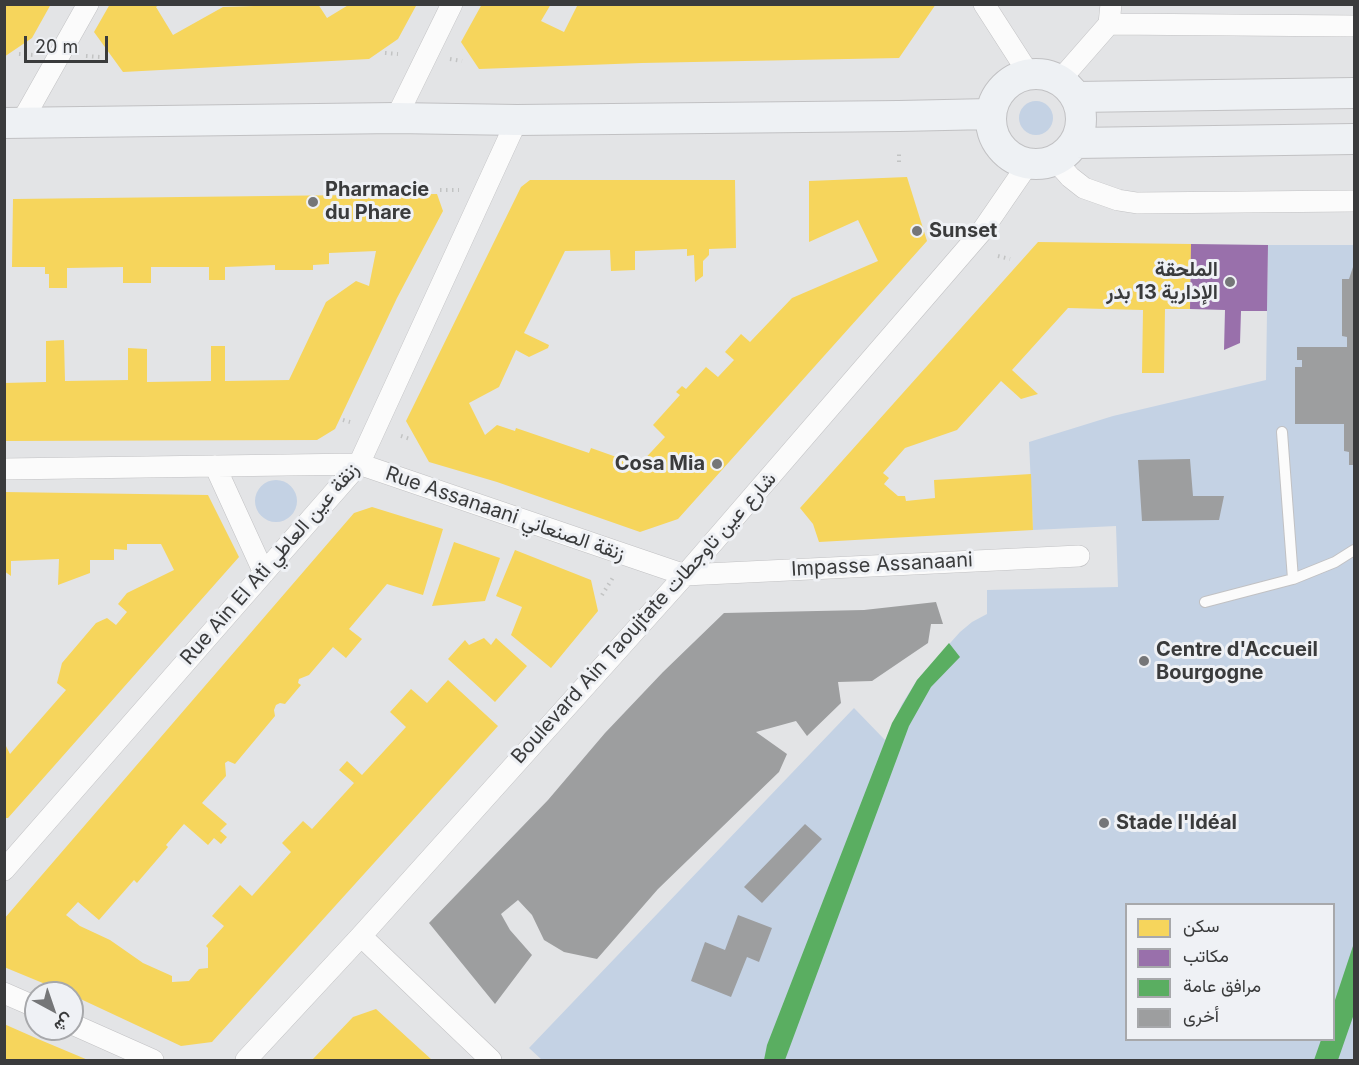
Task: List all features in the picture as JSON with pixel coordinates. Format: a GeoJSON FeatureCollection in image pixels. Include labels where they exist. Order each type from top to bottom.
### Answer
{"type":"FeatureCollection","features":[{"type":"Feature","properties":{"kind":"main road"},"geometry":{"type":"LineString","coordinates":[[1354,93],[1068,88],[1039,74],[1029,74],[1018,77],[1001,91],[990,114],[995,139],[1014,159],[1354,139]]}},
{"type":"Feature","properties":{"kind":"main road"},"geometry":{"type":"LineString","coordinates":[[1052,156],[1080,132],[1082,120],[1080,108],[1068,88]]}},
{"type":"Feature","properties":{"kind":"main road"},"geometry":{"type":"LineString","coordinates":[[13,123],[990,114]]}},
{"type":"Feature","properties":{"kind":"street"},"geometry":{"type":"LineString","coordinates":[[13,123],[88,4]]}},
{"type":"Feature","properties":{"kind":"street"},"geometry":{"type":"LineString","coordinates":[[396,118],[452,4]]}},
{"type":"Feature","properties":{"kind":"street"},"geometry":{"type":"LineString","coordinates":[[984,4],[1029,74]]}},
{"type":"Feature","properties":{"kind":"street"},"geometry":{"type":"LineString","coordinates":[[1068,88],[1110,14],[1354,26]]}},
{"type":"Feature","properties":{"kind":"street","name":"Rue Ain El Ati زنقة عين العاطي"},"geometry":{"type":"LineString","coordinates":[[4,870],[359,464],[517,120]]}},
{"type":"Feature","properties":{"kind":"street"},"geometry":{"type":"LineString","coordinates":[[1052,156],[1070,177],[1084,188],[1137,203],[1354,201]]}},
{"type":"Feature","properties":{"kind":"street","name":"Boulevard Ain Taoujtate شارع عين تاوجطات"},"geometry":{"type":"LineString","coordinates":[[246,1060],[361,936],[685,575],[982,231],[1052,156]]}},
{"type":"Feature","properties":{"kind":"street","name":"Rue Assanaani زنقة الصنعاني"},"geometry":{"type":"LineString","coordinates":[[4,469],[359,464],[685,575]]}},
{"type":"Feature","properties":{"kind":"street"},"geometry":{"type":"LineString","coordinates":[[215,466],[264,573]]}},
{"type":"Feature","properties":{"kind":"street","name":"Impasse Assanaani"},"geometry":{"type":"LineString","coordinates":[[685,575],[1079,556]]}},
{"type":"Feature","properties":{"kind":"street"},"geometry":{"type":"LineString","coordinates":[[361,936],[491,1060]]}},
{"type":"Feature","properties":{"kind":"street"},"geometry":{"type":"LineString","coordinates":[[4,993],[24,1002]]}},
{"type":"Feature","properties":{"kind":"street"},"geometry":{"type":"LineString","coordinates":[[84,1029],[153,1060]]}},
{"type":"Feature","properties":{"kind":"lane"},"geometry":{"type":"LineString","coordinates":[[1282,432],[1293,579]]}},
{"type":"Feature","properties":{"kind":"lane"},"geometry":{"type":"LineString","coordinates":[[1205,602],[1293,579],[1335,562],[1354,550]]}},
{"type":"Feature","properties":{"kind":"path"},"geometry":{"type":"LineString","coordinates":[[385,53],[398,54]]}},
{"type":"Feature","properties":{"kind":"path"},"geometry":{"type":"LineString","coordinates":[[899,154],[899,162]]}},
{"type":"Feature","properties":{"kind":"path"},"geometry":{"type":"LineString","coordinates":[[440,190],[460,190]]}},
{"type":"Feature","properties":{"kind":"path"},"geometry":{"type":"LineString","coordinates":[[998,256],[1010,259]]}},
{"type":"Feature","properties":{"kind":"path"},"geometry":{"type":"LineString","coordinates":[[343,420],[350,422]]}},
{"type":"Feature","properties":{"kind":"path"},"geometry":{"type":"LineString","coordinates":[[401,436],[410,439]]}},
{"type":"Feature","properties":{"kind":"path"},"geometry":{"type":"LineString","coordinates":[[602,595],[615,575]]}},
{"type":"Feature","properties":{"kind":"shaded area"},"geometry":{"type":"Polygon","coordinates":[[[1036,101],[1048,106],[1053,118],[1048,130],[1036,135],[1024,130],[1019,118],[1024,106],[1036,101]]]}},
{"type":"Feature","properties":{"kind":"shaded area","name":"Centre d'Accueil Bourgogne"},"geometry":{"type":"Polygon","coordinates":[[[1268,245],[1354,245],[1354,1060],[542,1060],[529,1048],[854,708],[885,740],[902,704],[917,680],[960,632],[987,614],[987,590],[1118,587],[1116,526],[1033,530],[1029,442],[1113,416],[1266,380],[1268,245]]]}},
{"type":"Feature","properties":{"kind":"shaded area"},"geometry":{"type":"Polygon","coordinates":[[[276,480],[284,481],[291,486],[296,493],[296,509],[291,516],[284,521],[276,522],[268,521],[261,516],[256,509],[255,501],[256,493],[261,486],[268,481],[276,480]]]}},
{"type":"Feature","properties":{"kind":"building: سكن"},"geometry":{"type":"Polygon","coordinates":[[[4,4],[51,4],[32,38],[4,57],[4,4]]]}},
{"type":"Feature","properties":{"kind":"building: سكن"},"geometry":{"type":"Polygon","coordinates":[[[110,4],[160,4],[156,7],[173,35],[223,7],[318,4],[327,18],[350,4],[417,4],[398,39],[369,59],[123,72],[94,32],[110,4]]]}},
{"type":"Feature","properties":{"kind":"building: سكن"},"geometry":{"type":"Polygon","coordinates":[[[482,4],[551,4],[541,21],[564,32],[578,4],[936,4],[899,58],[479,69],[461,42],[482,4]]]}},
{"type":"Feature","properties":{"kind":"building: سكن"},"geometry":{"type":"Polygon","coordinates":[[[907,177],[927,241],[678,519],[640,532],[497,482],[429,462],[406,421],[521,187],[530,180],[735,180],[736,248],[709,249],[709,255],[703,261],[703,276],[695,282],[694,255],[687,256],[687,249],[635,251],[635,270],[611,271],[610,250],[565,251],[524,333],[549,345],[548,348],[529,357],[516,350],[499,387],[469,403],[485,435],[497,425],[515,431],[516,428],[589,453],[591,448],[639,465],[665,437],[653,425],[680,395],[676,392],[682,386],[686,389],[706,367],[718,377],[734,360],[725,352],[741,334],[750,342],[792,298],[878,261],[858,220],[809,242],[809,181],[907,177]]]}},
{"type":"Feature","properties":{"kind":"building: سكن"},"geometry":{"type":"Polygon","coordinates":[[[437,194],[443,211],[397,298],[335,429],[317,440],[4,441],[4,383],[46,382],[46,341],[64,340],[65,381],[128,380],[128,348],[147,349],[147,382],[211,381],[211,346],[225,346],[225,381],[289,380],[326,302],[356,281],[369,286],[376,251],[329,253],[329,264],[313,265],[313,270],[275,270],[275,265],[225,267],[225,280],[209,280],[209,267],[151,267],[151,283],[123,283],[123,267],[67,268],[67,288],[49,288],[49,274],[45,274],[45,267],[12,267],[13,199],[437,194]]]}},
{"type":"Feature","properties":{"kind":"building: سكن"},"geometry":{"type":"Polygon","coordinates":[[[1038,242],[1191,244],[1190,309],[1165,309],[1164,373],[1142,373],[1143,310],[1068,308],[1012,370],[1038,394],[1021,399],[1001,381],[957,430],[905,448],[883,473],[889,478],[884,484],[898,496],[905,496],[906,501],[935,498],[934,480],[1031,474],[1033,530],[819,542],[813,524],[800,508],[1038,242]]]}},
{"type":"Feature","properties":{"kind":"building: سكن"},"geometry":{"type":"Polygon","coordinates":[[[4,492],[208,495],[239,557],[8,818],[4,818],[4,742],[10,754],[66,690],[57,683],[62,663],[96,623],[107,618],[116,625],[127,612],[118,604],[127,593],[174,570],[161,544],[127,544],[127,550],[114,549],[114,560],[90,560],[90,573],[58,585],[59,559],[11,561],[11,576],[4,571],[4,492]]]}},
{"type":"Feature","properties":{"kind":"building: سكن"},"geometry":{"type":"Polygon","coordinates":[[[372,507],[443,529],[423,595],[387,584],[349,629],[362,639],[346,658],[333,647],[309,675],[299,679],[298,683],[301,685],[285,704],[276,705],[275,716],[235,764],[228,761],[225,763],[226,776],[202,803],[227,824],[220,831],[227,837],[221,844],[214,838],[208,845],[184,824],[166,845],[168,847],[137,883],[134,880],[99,920],[78,902],[66,915],[80,926],[110,940],[143,963],[172,976],[172,982],[189,981],[199,969],[208,968],[208,948],[206,946],[224,926],[212,916],[240,885],[252,896],[291,852],[282,843],[303,821],[312,829],[354,783],[339,770],[347,761],[362,775],[406,727],[390,712],[411,689],[427,703],[448,680],[498,726],[212,1042],[181,1046],[84,1001],[84,981],[38,981],[4,967],[4,919],[354,513],[372,507]]]}},
{"type":"Feature","properties":{"kind":"building: سكن"},"geometry":{"type":"Polygon","coordinates":[[[454,542],[500,558],[485,601],[432,606],[454,542]]]}},
{"type":"Feature","properties":{"kind":"building: سكن"},"geometry":{"type":"Polygon","coordinates":[[[515,550],[591,580],[598,611],[551,668],[511,635],[522,607],[496,596],[515,550]]]}},
{"type":"Feature","properties":{"kind":"building: سكن"},"geometry":{"type":"Polygon","coordinates":[[[484,638],[491,645],[496,638],[527,666],[495,702],[448,659],[465,640],[469,645],[484,638]]]}},
{"type":"Feature","properties":{"kind":"building: سكن"},"geometry":{"type":"Polygon","coordinates":[[[376,1009],[432,1060],[312,1060],[353,1017],[376,1009]]]}},
{"type":"Feature","properties":{"kind":"building: سكن"},"geometry":{"type":"Polygon","coordinates":[[[4,1024],[24,1033],[24,1041],[43,1041],[88,1060],[4,1060],[4,1024]]]}},
{"type":"Feature","properties":{"kind":"building: مكاتب"},"geometry":{"type":"Polygon","coordinates":[[[1191,244],[1268,245],[1267,311],[1241,311],[1240,343],[1224,350],[1225,310],[1190,309],[1191,244]]]}},
{"type":"Feature","properties":{"kind":"building: مرافق عامة"},"geometry":{"type":"Polygon","coordinates":[[[949,643],[960,657],[931,687],[909,726],[785,1060],[764,1060],[767,1045],[892,723],[917,680],[949,643]]]}},
{"type":"Feature","properties":{"kind":"building: مرافق عامة"},"geometry":{"type":"Polygon","coordinates":[[[1354,943],[1354,1014],[1338,1060],[1314,1060],[1321,1041],[1335,1041],[1335,1000],[1354,943]]]}},
{"type":"Feature","properties":{"kind":"building: أخرى"},"geometry":{"type":"Polygon","coordinates":[[[1354,264],[1354,465],[1349,465],[1349,452],[1344,451],[1344,424],[1295,424],[1295,367],[1302,367],[1302,360],[1297,360],[1297,347],[1347,347],[1347,337],[1342,336],[1342,279],[1349,279],[1354,264]]]}},
{"type":"Feature","properties":{"kind":"building: أخرى"},"geometry":{"type":"Polygon","coordinates":[[[1190,459],[1193,496],[1224,496],[1219,520],[1142,521],[1138,460],[1190,459]]]}},
{"type":"Feature","properties":{"kind":"building: أخرى"},"geometry":{"type":"Polygon","coordinates":[[[936,602],[943,624],[931,624],[928,643],[872,681],[838,682],[841,703],[807,736],[796,721],[756,732],[787,754],[779,772],[658,889],[597,959],[564,952],[544,940],[532,915],[518,900],[501,914],[510,930],[532,955],[495,1004],[429,923],[548,800],[605,733],[663,672],[724,613],[864,610],[936,602]]]}},
{"type":"Feature","properties":{"kind":"building: أخرى"},"geometry":{"type":"Polygon","coordinates":[[[805,824],[822,839],[762,903],[744,887],[805,824]]]}},
{"type":"Feature","properties":{"kind":"building: أخرى"},"geometry":{"type":"Polygon","coordinates":[[[738,915],[772,928],[759,962],[747,957],[731,997],[691,981],[705,942],[725,950],[738,915]]]}},
{"type":"Feature","properties":{"kind":"place","name":"Pharmacie du Phare"},"geometry":{"type":"Point","coordinates":[313,202]}},
{"type":"Feature","properties":{"kind":"place","name":"Sunset"},"geometry":{"type":"Point","coordinates":[917,231]}},
{"type":"Feature","properties":{"kind":"place","name":"الملحقة الإدارية 13 بدر"},"geometry":{"type":"Point","coordinates":[1230,282]}},
{"type":"Feature","properties":{"kind":"place","name":"Cosa Mia"},"geometry":{"type":"Point","coordinates":[717,464]}},
{"type":"Feature","properties":{"kind":"place","name":"Centre d'Accueil Bourgogne"},"geometry":{"type":"Point","coordinates":[1144,661]}},
{"type":"Feature","properties":{"kind":"place","name":"Stade l'Idéal"},"geometry":{"type":"Point","coordinates":[1104,823]}}]}
